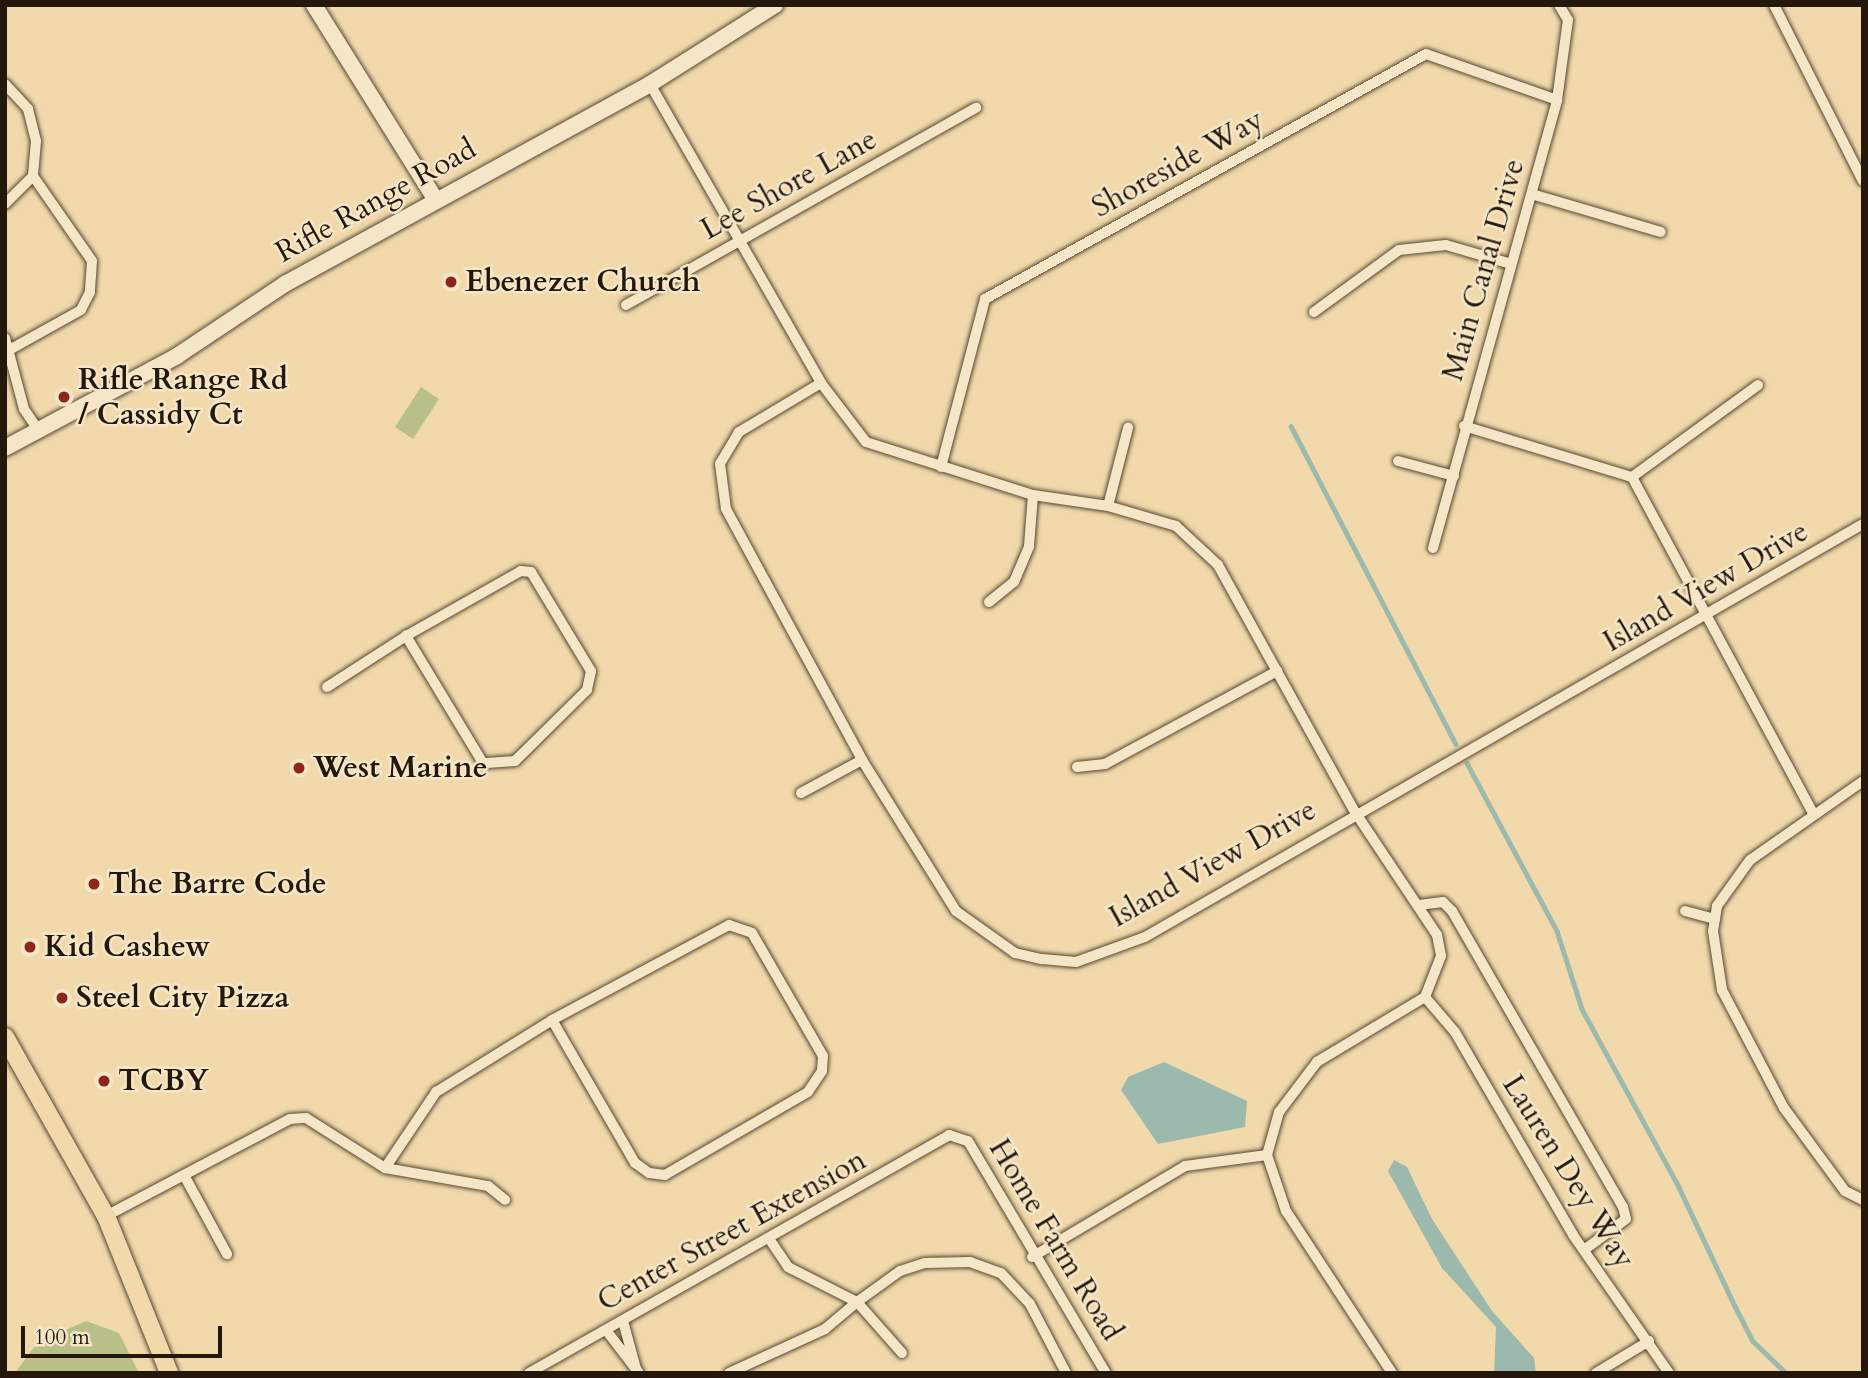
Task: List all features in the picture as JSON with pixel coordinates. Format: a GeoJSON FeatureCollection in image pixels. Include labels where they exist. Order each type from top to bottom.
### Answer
{"type":"FeatureCollection","features":[{"type":"Feature","properties":{"kind":"main road"},"geometry":{"type":"LineString","coordinates":[[314,5],[435,199]]}},
{"type":"Feature","properties":{"kind":"main road","name":"Rifle Range Road"},"geometry":{"type":"LineString","coordinates":[[5,448],[177,356],[285,284],[650,83],[775,5]]}},
{"type":"Feature","properties":{"kind":"main road"},"geometry":{"type":"LineString","coordinates":[[5,1037],[106,1216],[169,1373]]}},
{"type":"Feature","properties":{"kind":"street","name":"Main Canal Drive"},"geometry":{"type":"LineString","coordinates":[[1433,548],[1508,263],[1535,195],[1557,100],[1568,20],[1559,5]]}},
{"type":"Feature","properties":{"kind":"street"},"geometry":{"type":"LineString","coordinates":[[1774,5],[1863,181]]}},
{"type":"Feature","properties":{"kind":"street","name":"Shoreside Way"},"geometry":{"type":"LineString","coordinates":[[940,467],[985,299],[1426,54],[1557,100]]}},
{"type":"Feature","properties":{"kind":"street"},"geometry":{"type":"LineString","coordinates":[[650,83],[742,238],[821,383],[866,442],[1033,495],[1108,506],[1176,526],[1218,565],[1355,812],[1419,905],[1441,956],[1425,997],[1317,1062],[1279,1112],[1267,1154],[1286,1211],[1392,1373]]}},
{"type":"Feature","properties":{"kind":"street"},"geometry":{"type":"LineString","coordinates":[[5,84],[28,109],[36,141],[33,176],[92,261],[90,292],[81,310],[9,350]]}},
{"type":"Feature","properties":{"kind":"street","name":"Lee Shore Lane"},"geometry":{"type":"LineString","coordinates":[[626,305],[976,108]]}},
{"type":"Feature","properties":{"kind":"street"},"geometry":{"type":"LineString","coordinates":[[5,204],[33,176]]}},
{"type":"Feature","properties":{"kind":"street"},"geometry":{"type":"LineString","coordinates":[[1535,195],[1661,232]]}},
{"type":"Feature","properties":{"kind":"street"},"geometry":{"type":"LineString","coordinates":[[1314,312],[1399,250],[1446,245],[1508,263]]}},
{"type":"Feature","properties":{"kind":"street"},"geometry":{"type":"LineString","coordinates":[[5,338],[24,409],[38,430]]}},
{"type":"Feature","properties":{"kind":"street","name":"Island View Drive"},"geometry":{"type":"LineString","coordinates":[[821,383],[739,432],[720,464],[726,509],[862,761],[956,911],[1015,953],[1042,959],[1076,962],[1145,937],[1355,812],[1707,617],[1863,524]]}},
{"type":"Feature","properties":{"kind":"street"},"geometry":{"type":"LineString","coordinates":[[1632,477],[1758,385]]}},
{"type":"Feature","properties":{"kind":"street"},"geometry":{"type":"LineString","coordinates":[[1464,426],[1632,477],[1812,811]]}},
{"type":"Feature","properties":{"kind":"street"},"geometry":{"type":"LineString","coordinates":[[1108,506],[1128,428]]}},
{"type":"Feature","properties":{"kind":"street"},"geometry":{"type":"LineString","coordinates":[[1398,461],[1454,476]]}},
{"type":"Feature","properties":{"kind":"street"},"geometry":{"type":"LineString","coordinates":[[989,602],[1014,582],[1029,546],[1033,495]]}},
{"type":"Feature","properties":{"kind":"street"},"geometry":{"type":"LineString","coordinates":[[327,687],[406,636],[513,574],[531,572],[591,671],[587,690],[515,761],[482,764],[406,636]]}},
{"type":"Feature","properties":{"kind":"street"},"geometry":{"type":"LineString","coordinates":[[1077,767],[1105,764],[1277,671]]}},
{"type":"Feature","properties":{"kind":"street"},"geometry":{"type":"LineString","coordinates":[[801,793],[862,761]]}},
{"type":"Feature","properties":{"kind":"street"},"geometry":{"type":"LineString","coordinates":[[1863,781],[1812,811],[1750,860],[1715,919],[1722,990],[1784,1108],[1845,1191],[1863,1199]]}},
{"type":"Feature","properties":{"kind":"street"},"geometry":{"type":"LineString","coordinates":[[1419,905],[1443,902],[1452,911],[1623,1207],[1626,1219],[1584,1250]]}},
{"type":"Feature","properties":{"kind":"street"},"geometry":{"type":"LineString","coordinates":[[1685,911],[1715,919]]}},
{"type":"Feature","properties":{"kind":"street"},"geometry":{"type":"LineString","coordinates":[[385,1168],[436,1092],[552,1020],[729,925],[742,926],[823,1056],[822,1070],[808,1092],[665,1175],[649,1173],[635,1163],[552,1020]]}},
{"type":"Feature","properties":{"kind":"street","name":"Lauren Dey Way"},"geometry":{"type":"LineString","coordinates":[[1425,997],[1455,1032],[1584,1250],[1669,1373]]}},
{"type":"Feature","properties":{"kind":"street"},"geometry":{"type":"LineString","coordinates":[[106,1216],[185,1177],[290,1119],[306,1118],[385,1168],[488,1186],[505,1200]]}},
{"type":"Feature","properties":{"kind":"street","name":"Center Street Extension"},"geometry":{"type":"LineString","coordinates":[[529,1373],[770,1240],[949,1135],[959,1135]]}},
{"type":"Feature","properties":{"kind":"street","name":"Home Farm Road"},"geometry":{"type":"LineString","coordinates":[[959,1135],[1032,1258],[1106,1373]]}},
{"type":"Feature","properties":{"kind":"street"},"geometry":{"type":"LineString","coordinates":[[1032,1258],[1185,1166],[1267,1154]]}},
{"type":"Feature","properties":{"kind":"street"},"geometry":{"type":"LineString","coordinates":[[185,1177],[227,1254]]}},
{"type":"Feature","properties":{"kind":"street"},"geometry":{"type":"LineString","coordinates":[[770,1240],[788,1268],[857,1302],[902,1353]]}},
{"type":"Feature","properties":{"kind":"street"},"geometry":{"type":"LineString","coordinates":[[729,1373],[825,1329],[900,1271],[970,1262],[1001,1273],[1030,1304],[1066,1373]]}},
{"type":"Feature","properties":{"kind":"street"},"geometry":{"type":"LineString","coordinates":[[623,1321],[634,1371]]}},
{"type":"Feature","properties":{"kind":"street"},"geometry":{"type":"LineString","coordinates":[[606,1330],[634,1371]]}},
{"type":"Feature","properties":{"kind":"street"},"geometry":{"type":"LineString","coordinates":[[1596,1373],[1649,1341]]}},
{"type":"Feature","properties":{"kind":"green space"},"geometry":{"type":"Polygon","coordinates":[[[421,387],[439,399],[413,439],[395,427],[421,387]]]}},
{"type":"Feature","properties":{"kind":"green space"},"geometry":{"type":"Polygon","coordinates":[[[86,1321],[119,1333],[139,1373],[15,1373],[38,1342],[86,1321]]]}},
{"type":"Feature","properties":{"kind":"shaded area"},"geometry":{"type":"Polygon","coordinates":[[[1164,1062],[1247,1101],[1245,1127],[1158,1144],[1121,1090],[1128,1077],[1164,1062]]]}},
{"type":"Feature","properties":{"kind":"shaded area"},"geometry":{"type":"Polygon","coordinates":[[[1394,1160],[1407,1167],[1432,1219],[1492,1311],[1534,1358],[1536,1373],[1494,1373],[1496,1327],[1442,1268],[1388,1171],[1394,1160]]]}},
{"type":"Feature","properties":{"kind":"waterway"},"geometry":{"type":"LineString","coordinates":[[1291,426],[1456,744]]}},
{"type":"Feature","properties":{"kind":"waterway"},"geometry":{"type":"LineString","coordinates":[[1467,763],[1557,931],[1582,1009],[1677,1183],[1753,1341],[1786,1373]]}},
{"type":"Feature","properties":{"kind":"place","name":"Ebenezer Church"},"geometry":{"type":"Point","coordinates":[451,282]}},
{"type":"Feature","properties":{"kind":"place","name":"Rifle Range Rd / Cassidy Ct"},"geometry":{"type":"Point","coordinates":[64,397]}},
{"type":"Feature","properties":{"kind":"place","name":"West Marine"},"geometry":{"type":"Point","coordinates":[299,768]}},
{"type":"Feature","properties":{"kind":"place","name":"The Barre Code"},"geometry":{"type":"Point","coordinates":[94,884]}},
{"type":"Feature","properties":{"kind":"place","name":"Kid Cashew"},"geometry":{"type":"Point","coordinates":[30,947]}},
{"type":"Feature","properties":{"kind":"place","name":"Steel City Pizza"},"geometry":{"type":"Point","coordinates":[62,998]}},
{"type":"Feature","properties":{"kind":"place","name":"TCBY"},"geometry":{"type":"Point","coordinates":[104,1081]}}]}
